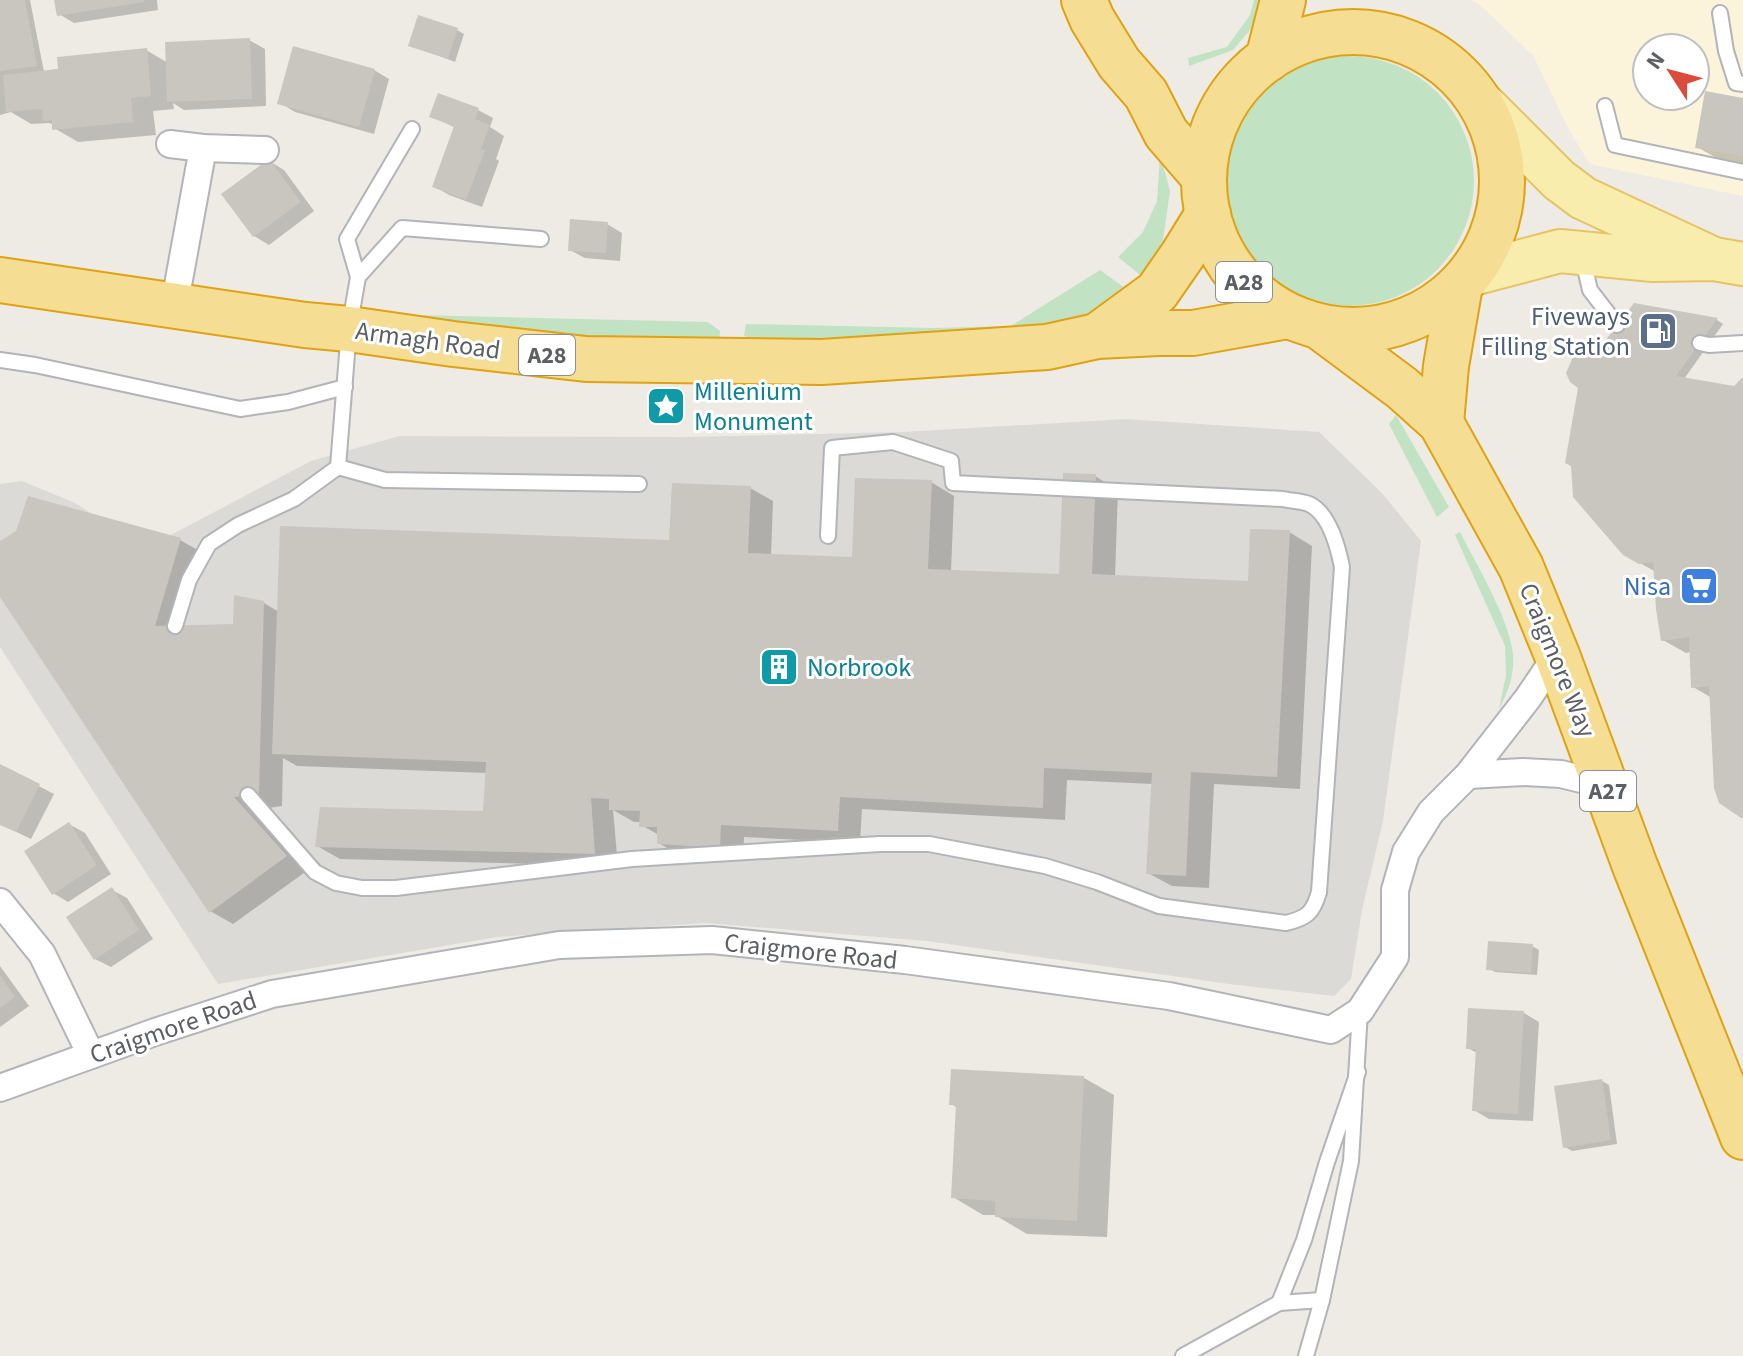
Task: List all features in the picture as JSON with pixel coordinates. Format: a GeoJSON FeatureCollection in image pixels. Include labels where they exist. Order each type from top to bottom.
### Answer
{"type":"FeatureCollection","features":[{"type":"Feature","properties":{"kind":"highway"},"geometry":{"type":"LineString","coordinates":[[1084,0],[1119,63],[1146,94],[1166,133],[1206,195]]}},
{"type":"Feature","properties":{"kind":"highway"},"geometry":{"type":"LineString","coordinates":[[1268,59],[1283,0]]}},
{"type":"Feature","properties":{"kind":"highway"},"geometry":{"type":"LineString","coordinates":[[1373,0],[1420,47]]}},
{"type":"Feature","properties":{"kind":"highway","name":"A28"},"geometry":{"type":"LineString","coordinates":[[1358,32],[1390,36],[1420,47],[1453,70],[1479,100],[1496,136],[1503,176],[1498,216],[1484,253],[1464,280],[1427,311],[1388,326],[1354,331],[1304,321],[1260,298],[1236,274],[1218,246],[1206,195],[1210,139],[1226,103],[1245,79],[1268,59],[1295,44],[1325,35],[1358,32]]}},
{"type":"Feature","properties":{"kind":"highway"},"geometry":{"type":"LineString","coordinates":[[1146,94],[1175,106],[1226,103]]}},
{"type":"Feature","properties":{"kind":"highway","name":"Armagh Road"},"geometry":{"type":"LineString","coordinates":[[1097,336],[1157,292],[1182,256],[1206,195]]}},
{"type":"Feature","properties":{"kind":"highway","name":"Armagh Road"},"geometry":{"type":"LineString","coordinates":[[0,278],[174,307],[586,359],[822,362],[972,354],[1047,347],[1097,336],[1193,333],[1304,321]]}},
{"type":"Feature","properties":{"kind":"highway"},"geometry":{"type":"LineString","coordinates":[[1441,423],[1446,366],[1464,280]]}},
{"type":"Feature","properties":{"kind":"highway","name":"Craigmore Way"},"geometry":{"type":"LineString","coordinates":[[1304,321],[1402,388],[1441,423],[1521,567],[1742,1134]]}},
{"type":"Feature","properties":{"kind":"main road"},"geometry":{"type":"LineString","coordinates":[[1479,100],[1559,180],[1583,198],[1728,262]]}},
{"type":"Feature","properties":{"kind":"main road"},"geometry":{"type":"LineString","coordinates":[[1464,280],[1560,251],[1653,260],[1728,262]]}},
{"type":"Feature","properties":{"kind":"street"},"geometry":{"type":"LineString","coordinates":[[170,144],[265,150]]}},
{"type":"Feature","properties":{"kind":"street"},"geometry":{"type":"LineString","coordinates":[[174,307],[203,148]]}},
{"type":"Feature","properties":{"kind":"street","name":"Craigmore Road"},"geometry":{"type":"LineString","coordinates":[[0,1088],[272,994],[559,945],[712,940],[905,960],[1169,996],[1331,1030],[1360,1011],[1395,957],[1395,890],[1406,852],[1431,812],[1468,775],[1557,655]]}},
{"type":"Feature","properties":{"kind":"street"},"geometry":{"type":"LineString","coordinates":[[1468,775],[1523,772],[1561,774],[1606,785]]}},
{"type":"Feature","properties":{"kind":"street"},"geometry":{"type":"LineString","coordinates":[[0,902],[42,954],[91,1055]]}},
{"type":"Feature","properties":{"kind":"lane"},"geometry":{"type":"LineString","coordinates":[[1720,13],[1726,51],[1736,83],[1743,84]]}},
{"type":"Feature","properties":{"kind":"lane"},"geometry":{"type":"LineString","coordinates":[[1605,106],[1615,145],[1743,172]]}},
{"type":"Feature","properties":{"kind":"lane"},"geometry":{"type":"LineString","coordinates":[[175,626],[189,580],[209,544],[238,525],[294,499],[338,467],[349,329],[358,277],[347,239],[412,129]]}},
{"type":"Feature","properties":{"kind":"lane"},"geometry":{"type":"LineString","coordinates":[[358,277],[402,228],[541,239]]}},
{"type":"Feature","properties":{"kind":"lane"},"geometry":{"type":"LineString","coordinates":[[1581,252],[1590,290],[1617,325]]}},
{"type":"Feature","properties":{"kind":"lane"},"geometry":{"type":"LineString","coordinates":[[1700,343],[1743,343]]}},
{"type":"Feature","properties":{"kind":"lane"},"geometry":{"type":"LineString","coordinates":[[0,360],[240,409],[288,402],[345,387]]}},
{"type":"Feature","properties":{"kind":"lane"},"geometry":{"type":"LineString","coordinates":[[248,795],[315,872],[336,883],[362,888],[396,888],[632,859],[880,844],[929,844],[1045,866],[1159,906],[1286,923],[1309,913],[1319,892],[1342,567],[1337,542],[1327,522],[1312,505],[1283,499],[953,483],[951,461],[893,442],[832,448],[828,536]]}},
{"type":"Feature","properties":{"kind":"lane"},"geometry":{"type":"LineString","coordinates":[[338,467],[385,480],[639,484]]}},
{"type":"Feature","properties":{"kind":"lane"},"geometry":{"type":"LineString","coordinates":[[1306,1356],[1322,1300],[1351,1161],[1360,1011]]}},
{"type":"Feature","properties":{"kind":"lane"},"geometry":{"type":"LineString","coordinates":[[1279,1303],[1304,1240],[1358,1072]]}},
{"type":"Feature","properties":{"kind":"lane"},"geometry":{"type":"LineString","coordinates":[[1183,1356],[1279,1303],[1322,1300]]}},
{"type":"Feature","properties":{"kind":"shaded area"},"geometry":{"type":"Polygon","coordinates":[[[1471,0],[1743,0],[1743,196],[1590,164],[1569,130],[1533,55],[1471,0]]]}},
{"type":"Feature","properties":{"kind":"shaded area"},"geometry":{"type":"Polygon","coordinates":[[[1125,419],[1319,432],[1382,493],[1421,541],[1383,821],[1362,910],[1351,979],[1334,996],[927,941],[705,923],[497,937],[218,984],[0,647],[0,484],[22,481],[75,503],[119,531],[167,537],[311,461],[399,436],[684,437],[903,432],[1125,419]]]}},
{"type":"Feature","properties":{"kind":"green space"},"geometry":{"type":"Polygon","coordinates":[[[1254,0],[1263,0],[1263,3],[1250,30],[1233,50],[1189,66],[1188,58],[1227,47],[1250,15],[1254,0]]]}},
{"type":"Feature","properties":{"kind":"green space"},"geometry":{"type":"Polygon","coordinates":[[[1349,56],[1397,66],[1418,77],[1437,93],[1453,112],[1464,133],[1474,181],[1464,229],[1453,250],[1437,269],[1418,285],[1397,296],[1349,306],[1301,296],[1280,285],[1261,269],[1245,250],[1234,229],[1224,181],[1234,133],[1245,112],[1261,93],[1280,77],[1301,66],[1349,56]]]}},
{"type":"Feature","properties":{"kind":"green space"},"geometry":{"type":"Polygon","coordinates":[[[1160,155],[1170,191],[1163,240],[1144,278],[1118,257],[1143,232],[1157,201],[1160,155]]]}},
{"type":"Feature","properties":{"kind":"green space"},"geometry":{"type":"Polygon","coordinates":[[[1100,270],[1129,291],[1109,311],[1002,335],[761,342],[744,336],[746,324],[934,328],[1011,326],[1100,270]]]}},
{"type":"Feature","properties":{"kind":"green space"},"geometry":{"type":"Polygon","coordinates":[[[374,314],[708,322],[720,331],[719,348],[575,342],[374,314]]]}},
{"type":"Feature","properties":{"kind":"green space"},"geometry":{"type":"Polygon","coordinates":[[[1396,415],[1449,507],[1437,517],[1389,424],[1396,415]]]}},
{"type":"Feature","properties":{"kind":"green space"},"geometry":{"type":"Polygon","coordinates":[[[1460,532],[1491,592],[1510,640],[1512,676],[1499,709],[1506,675],[1505,646],[1455,535],[1460,532]]]}},
{"type":"Feature","properties":{"kind":"building"},"geometry":{"type":"Polygon","coordinates":[[[0,0],[25,0],[37,66],[0,71],[0,0]]]}},
{"type":"Feature","properties":{"kind":"building"},"geometry":{"type":"Polygon","coordinates":[[[54,0],[144,0],[144,2],[57,16],[54,0]]]}},
{"type":"Feature","properties":{"kind":"building"},"geometry":{"type":"Polygon","coordinates":[[[418,15],[458,28],[448,59],[408,46],[418,15]]]}},
{"type":"Feature","properties":{"kind":"building"},"geometry":{"type":"Polygon","coordinates":[[[250,38],[252,99],[167,102],[165,42],[250,38]]]}},
{"type":"Feature","properties":{"kind":"building"},"geometry":{"type":"Polygon","coordinates":[[[293,46],[375,69],[359,127],[277,104],[293,46]]]}},
{"type":"Feature","properties":{"kind":"building"},"geometry":{"type":"Polygon","coordinates":[[[147,48],[151,96],[131,98],[133,122],[52,130],[52,120],[43,121],[42,109],[6,112],[3,75],[58,69],[57,57],[147,48]]]}},
{"type":"Feature","properties":{"kind":"building"},"geometry":{"type":"Polygon","coordinates":[[[1711,92],[1743,98],[1743,156],[1695,148],[1701,112],[1711,112],[1711,92]]]}},
{"type":"Feature","properties":{"kind":"building"},"geometry":{"type":"Polygon","coordinates":[[[438,93],[479,108],[475,119],[490,125],[481,149],[485,150],[466,200],[432,187],[454,126],[429,117],[438,93]]]}},
{"type":"Feature","properties":{"kind":"building"},"geometry":{"type":"Polygon","coordinates":[[[269,159],[301,202],[253,237],[221,194],[269,159]]]}},
{"type":"Feature","properties":{"kind":"building"},"geometry":{"type":"Polygon","coordinates":[[[570,219],[608,222],[606,253],[568,251],[570,219]]]}},
{"type":"Feature","properties":{"kind":"building","name":"Nisa"},"geometry":{"type":"Polygon","coordinates":[[[1634,303],[1718,318],[1676,376],[1734,386],[1743,377],[1743,818],[1719,803],[1714,788],[1709,686],[1691,688],[1689,637],[1661,641],[1653,562],[1639,564],[1623,555],[1573,497],[1571,466],[1565,463],[1578,388],[1570,382],[1566,373],[1573,357],[1584,350],[1595,354],[1634,303]]]}},
{"type":"Feature","properties":{"kind":"building","name":"Norbrook"},"geometry":{"type":"Polygon","coordinates":[[[1063,473],[1096,474],[1092,574],[1248,581],[1250,529],[1290,530],[1277,777],[1191,772],[1186,876],[1146,874],[1152,773],[1044,768],[1043,808],[840,797],[838,831],[721,825],[720,848],[657,844],[657,827],[639,827],[640,811],[609,810],[609,799],[591,798],[595,854],[315,847],[320,807],[483,811],[486,762],[272,754],[280,526],[669,540],[672,483],[751,486],[748,553],[852,557],[855,478],[932,480],[928,569],[1059,574],[1063,473]]]}},
{"type":"Feature","properties":{"kind":"building"},"geometry":{"type":"Polygon","coordinates":[[[28,496],[181,538],[155,626],[233,624],[234,595],[264,601],[259,794],[234,797],[287,856],[209,913],[0,597],[0,541],[16,531],[28,496]]]}},
{"type":"Feature","properties":{"kind":"building"},"geometry":{"type":"Polygon","coordinates":[[[0,764],[40,784],[16,832],[0,825],[0,764]]]}},
{"type":"Feature","properties":{"kind":"building"},"geometry":{"type":"Polygon","coordinates":[[[69,822],[97,865],[52,895],[24,851],[69,822]]]}},
{"type":"Feature","properties":{"kind":"building"},"geometry":{"type":"Polygon","coordinates":[[[112,887],[139,930],[94,960],[66,917],[112,887]]]}},
{"type":"Feature","properties":{"kind":"building"},"geometry":{"type":"Polygon","coordinates":[[[1488,941],[1533,944],[1531,973],[1486,970],[1488,941]]]}},
{"type":"Feature","properties":{"kind":"building"},"geometry":{"type":"Polygon","coordinates":[[[0,975],[15,997],[0,1008],[0,975]]]}},
{"type":"Feature","properties":{"kind":"building"},"geometry":{"type":"Polygon","coordinates":[[[1468,1008],[1524,1011],[1518,1114],[1472,1111],[1476,1049],[1466,1049],[1468,1008]]]}},
{"type":"Feature","properties":{"kind":"building"},"geometry":{"type":"Polygon","coordinates":[[[951,1069],[1084,1076],[1077,1221],[995,1217],[995,1201],[951,1198],[956,1105],[949,1105],[951,1069]]]}},
{"type":"Feature","properties":{"kind":"building"},"geometry":{"type":"Polygon","coordinates":[[[1602,1079],[1611,1140],[1563,1148],[1554,1086],[1602,1079]]]}},
{"type":"Feature","properties":{"kind":"place","name":"Fiveways Filling Station"},"geometry":{"type":"Point","coordinates":[1658,331]}},
{"type":"Feature","properties":{"kind":"place","name":"Millenium Monument"},"geometry":{"type":"Point","coordinates":[666,406]}},
{"type":"Feature","properties":{"kind":"place","name":"Nisa"},"geometry":{"type":"Point","coordinates":[1699,586]}},
{"type":"Feature","properties":{"kind":"place","name":"Norbrook"},"geometry":{"type":"Point","coordinates":[779,667]}}]}
